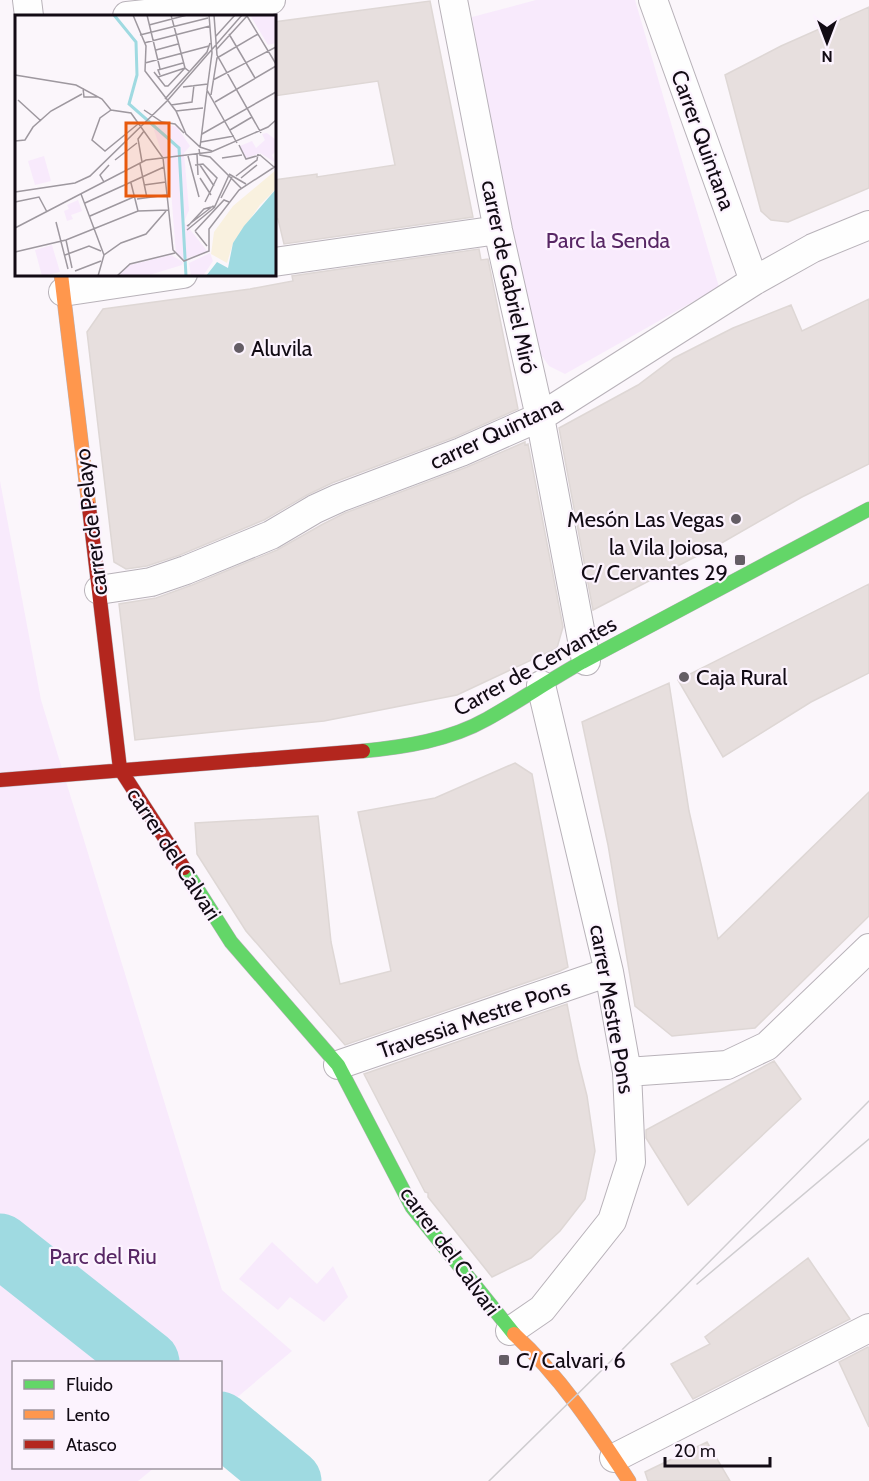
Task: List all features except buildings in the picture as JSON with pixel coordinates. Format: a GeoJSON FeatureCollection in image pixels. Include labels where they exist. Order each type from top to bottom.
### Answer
{"type":"FeatureCollection","features":[{"type":"Feature","properties":{"kind":"street"},"geometry":{"type":"LineString","coordinates":[[27,0],[29,15]]}},
{"type":"Feature","properties":{"kind":"street"},"geometry":{"type":"LineString","coordinates":[[136,15],[271,0]]}},
{"type":"Feature","properties":{"kind":"street","name":"carrer de Gabriel Miró"},"geometry":{"type":"LineString","coordinates":[[453,0],[498,231],[540,417],[586,661]]}},
{"type":"Feature","properties":{"kind":"street","name":"Carrer Quintana"},"geometry":{"type":"LineString","coordinates":[[653,0],[754,281]]}},
{"type":"Feature","properties":{"kind":"street","name":"carrer Quintana"},"geometry":{"type":"LineString","coordinates":[[99,590],[151,582],[186,570],[271,535],[315,509],[339,498],[453,456],[540,417],[754,281],[813,248],[869,225]]}},
{"type":"Feature","properties":{"kind":"street"},"geometry":{"type":"LineString","coordinates":[[276,262],[498,231]]}},
{"type":"Feature","properties":{"kind":"street"},"geometry":{"type":"LineString","coordinates":[[62,283],[156,276]]}},
{"type":"Feature","properties":{"kind":"street","name":"carrer de Pelayo"},"geometry":{"type":"LineString","coordinates":[[62,283],[120,769]]}},
{"type":"Feature","properties":{"kind":"street","name":"Carrer de Cervantes"},"geometry":{"type":"LineString","coordinates":[[0,780],[378,750],[435,740],[461,732],[486,720],[541,685],[869,509]]}},
{"type":"Feature","properties":{"kind":"street","name":"carrer Mestre Pons"},"geometry":{"type":"LineString","coordinates":[[510,1331],[542,1309],[612,1221],[631,1162],[627,1072],[609,972],[541,685]]}},
{"type":"Feature","properties":{"kind":"street","name":"carrer del Calvari"},"geometry":{"type":"LineString","coordinates":[[120,769],[231,942],[338,1065],[412,1207],[510,1331],[540,1358],[621,1469],[869,1328]]}},
{"type":"Feature","properties":{"kind":"street"},"geometry":{"type":"LineString","coordinates":[[627,1072],[727,1065],[766,1046],[869,948]]}},
{"type":"Feature","properties":{"kind":"street","name":"Travessia Mestre Pons"},"geometry":{"type":"LineString","coordinates":[[338,1065],[609,972]]}},
{"type":"Feature","properties":{"kind":"green space","name":"Parc la Senda"},"geometry":{"type":"Polygon","coordinates":[[[536,0],[635,0],[719,287],[565,374],[549,366],[539,352],[485,103],[472,17],[536,0]]]}},
{"type":"Feature","properties":{"kind":"green space","name":"Parc del Riu"},"geometry":{"type":"Polygon","coordinates":[[[0,481],[41,700],[222,1290],[292,1351],[222,1410],[222,1361],[12,1361],[12,1469],[153,1469],[138,1481],[0,1481],[0,481]]]}},
{"type":"Feature","properties":{"kind":"green space"},"geometry":{"type":"Polygon","coordinates":[[[272,1242],[317,1284],[333,1266],[348,1297],[324,1322],[290,1297],[278,1310],[239,1279],[272,1242]]]}},
{"type":"Feature","properties":{"kind":"waterway"},"geometry":{"type":"LineString","coordinates":[[0,1245],[147,1361]]}},
{"type":"Feature","properties":{"kind":"waterway"},"geometry":{"type":"LineString","coordinates":[[222,1425],[290,1481]]}},
{"type":"Feature","properties":{"kind":"tram line"},"geometry":{"type":"LineString","coordinates":[[489,1481],[869,1101]]}},
{"type":"Feature","properties":{"kind":"tram line"},"geometry":{"type":"LineString","coordinates":[[697,1284],[869,1139]]}},
{"type":"Feature","properties":{"kind":"traffic: fast"},"geometry":{"type":"LineString","coordinates":[[363,751],[427,741],[473,726],[582,662],[869,509]]}},
{"type":"Feature","properties":{"kind":"traffic: fast"},"geometry":{"type":"LineString","coordinates":[[184,868],[231,942],[338,1065],[412,1207],[514,1334]]}},
{"type":"Feature","properties":{"kind":"traffic: slow"},"geometry":{"type":"LineString","coordinates":[[61,276],[89,507]]}},
{"type":"Feature","properties":{"kind":"traffic: slow"},"geometry":{"type":"LineString","coordinates":[[514,1334],[562,1385],[629,1481]]}},
{"type":"Feature","properties":{"kind":"traffic: jam"},"geometry":{"type":"LineString","coordinates":[[89,507],[120,769],[184,868]]}},
{"type":"Feature","properties":{"kind":"traffic: jam"},"geometry":{"type":"LineString","coordinates":[[0,780],[363,751]]}},
{"type":"Feature","properties":{"kind":"place","name":"Aluvila"},"geometry":{"type":"Point","coordinates":[239,348]}},
{"type":"Feature","properties":{"kind":"place","name":"Mesón Las Vegas"},"geometry":{"type":"Point","coordinates":[736,519]}},
{"type":"Feature","properties":{"kind":"place","name":"la Vila Joiosa, C/ Cervantes 29"},"geometry":{"type":"Point","coordinates":[740,560]}},
{"type":"Feature","properties":{"kind":"place","name":"Caja Rural"},"geometry":{"type":"Point","coordinates":[684,677]}},
{"type":"Feature","properties":{"kind":"place","name":"C/ Calvari, 6"},"geometry":{"type":"Point","coordinates":[504,1360]}}]}
